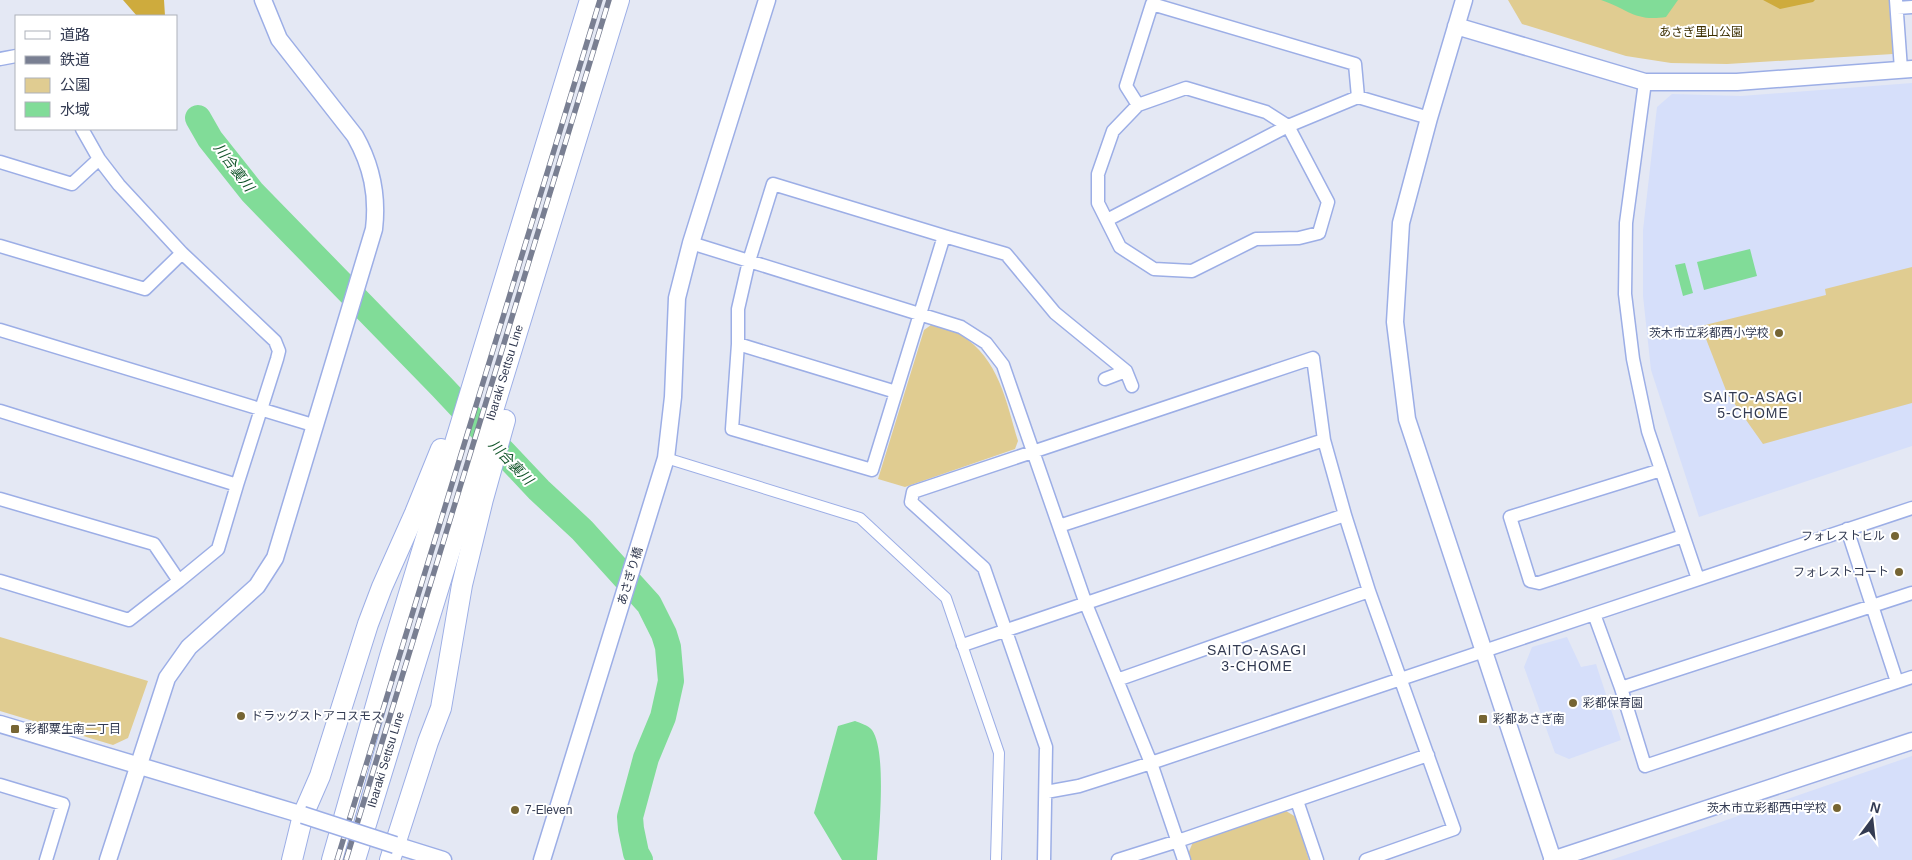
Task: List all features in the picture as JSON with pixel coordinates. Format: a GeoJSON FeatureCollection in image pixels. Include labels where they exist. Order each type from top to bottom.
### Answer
{"type":"FeatureCollection","features":[{"type":"Feature","properties":{"kind":"main road"},"geometry":{"type":"LineString","coordinates":[[292,860],[303,815],[320,776],[376,601],[415,513],[440,468],[474,380],[590,0]]}},
{"type":"Feature","properties":{"kind":"main road","name":"Ibaraki Settsu Line"},"geometry":{"type":"LineString","coordinates":[[356,860],[392,744],[476,497],[516,360],[540,259],[619,0]]}},
{"type":"Feature","properties":{"kind":"main road","name":"Ibaraki Settsu Line"},"geometry":{"type":"LineString","coordinates":[[332,860],[359,769],[440,468]]}},
{"type":"Feature","properties":{"kind":"main road"},"geometry":{"type":"LineString","coordinates":[[393,852],[442,703],[476,497]]}},
{"type":"Feature","properties":{"kind":"main road"},"geometry":{"type":"LineString","coordinates":[[320,860],[352,767],[367,735]]}},
{"type":"Feature","properties":{"kind":"main road"},"geometry":{"type":"LineString","coordinates":[[364,860],[392,755],[392,744]]}},
{"type":"Feature","properties":{"kind":"street"},"geometry":{"type":"LineString","coordinates":[[108,860],[167,678],[189,646],[257,586],[275,558],[374,230],[375,193],[371,174],[362,149],[355,136],[279,40],[263,0]]}},
{"type":"Feature","properties":{"kind":"street","name":"あさぎり橋"},"geometry":{"type":"LineString","coordinates":[[542,860],[666,458],[673,397],[677,298],[691,243],[767,0]]}},
{"type":"Feature","properties":{"kind":"street"},"geometry":{"type":"LineString","coordinates":[[1464,0],[1429,118],[1401,223],[1395,322],[1407,419],[1552,860],[1912,741]]}},
{"type":"Feature","properties":{"kind":"street"},"geometry":{"type":"LineString","coordinates":[[1138,105],[1126,86],[1152,4],[1355,64],[1358,97]]}},
{"type":"Feature","properties":{"kind":"street"},"geometry":{"type":"LineString","coordinates":[[1456,26],[1645,82],[1737,82],[1906,69],[1897,4],[1912,7]]}},
{"type":"Feature","properties":{"kind":"street"},"geometry":{"type":"LineString","coordinates":[[0,59],[15,56]]}},
{"type":"Feature","properties":{"kind":"street"},"geometry":{"type":"LineString","coordinates":[[1645,82],[1626,223],[1625,294],[1637,377],[1648,431],[1698,578]]}},
{"type":"Feature","properties":{"kind":"street"},"geometry":{"type":"LineString","coordinates":[[1186,88],[1266,112],[1288,126],[1328,202],[1319,233],[1300,238],[1256,239],[1192,271],[1154,269],[1120,248],[1098,203],[1098,174],[1113,130],[1138,105],[1186,88]]}},
{"type":"Feature","properties":{"kind":"street"},"geometry":{"type":"LineString","coordinates":[[1107,220],[1288,126],[1358,97],[1429,118]]}},
{"type":"Feature","properties":{"kind":"street"},"geometry":{"type":"LineString","coordinates":[[0,582],[129,620],[179,581],[218,549],[277,359],[278,347],[275,341],[182,253],[119,185],[99,159],[83,130]]}},
{"type":"Feature","properties":{"kind":"street"},"geometry":{"type":"LineString","coordinates":[[0,162],[72,184],[99,159]]}},
{"type":"Feature","properties":{"kind":"street"},"geometry":{"type":"LineString","coordinates":[[944,236],[872,470],[732,428],[738,344],[738,309],[749,261],[774,184],[1006,254],[1055,313],[1126,371],[1132,386]]}},
{"type":"Feature","properties":{"kind":"street"},"geometry":{"type":"LineString","coordinates":[[691,243],[920,313],[961,327],[986,343],[1003,365],[1086,604],[1151,763],[1184,860]]}},
{"type":"Feature","properties":{"kind":"street"},"geometry":{"type":"LineString","coordinates":[[0,246],[145,290],[182,253]]}},
{"type":"Feature","properties":{"kind":"street"},"geometry":{"type":"LineString","coordinates":[[0,330],[262,408],[316,426]]}},
{"type":"Feature","properties":{"kind":"street"},"geometry":{"type":"LineString","coordinates":[[738,344],[896,392]]}},
{"type":"Feature","properties":{"kind":"street"},"geometry":{"type":"LineString","coordinates":[[1044,860],[1046,748],[1007,630],[984,568],[911,502],[913,492],[1313,358],[1324,440],[1346,515],[1369,591],[1454,829],[1366,860]]}},
{"type":"Feature","properties":{"kind":"street"},"geometry":{"type":"LineString","coordinates":[[1105,379],[1126,371]]}},
{"type":"Feature","properties":{"kind":"street"},"geometry":{"type":"LineString","coordinates":[[0,411],[238,485]]}},
{"type":"Feature","properties":{"kind":"street"},"geometry":{"type":"LineString","coordinates":[[1059,526],[1324,440]]}},
{"type":"Feature","properties":{"kind":"street"},"geometry":{"type":"LineString","coordinates":[[666,458],[860,518],[946,598],[999,753],[996,860]]}},
{"type":"Feature","properties":{"kind":"street"},"geometry":{"type":"LineString","coordinates":[[1661,470],[1510,518],[1530,580],[1539,583],[1683,536]]}},
{"type":"Feature","properties":{"kind":"street"},"geometry":{"type":"LineString","coordinates":[[0,499],[154,544],[179,581]]}},
{"type":"Feature","properties":{"kind":"street"},"geometry":{"type":"LineString","coordinates":[[1046,792],[1079,786],[1151,763],[1698,578],[1912,508]]}},
{"type":"Feature","properties":{"kind":"street"},"geometry":{"type":"LineString","coordinates":[[962,645],[1346,515]]}},
{"type":"Feature","properties":{"kind":"street"},"geometry":{"type":"LineString","coordinates":[[1847,530],[1897,682]]}},
{"type":"Feature","properties":{"kind":"street"},"geometry":{"type":"LineString","coordinates":[[1117,680],[1369,591]]}},
{"type":"Feature","properties":{"kind":"street"},"geometry":{"type":"LineString","coordinates":[[1622,688],[1912,593]]}},
{"type":"Feature","properties":{"kind":"street"},"geometry":{"type":"LineString","coordinates":[[1594,614],[1622,688],[1645,766],[1912,677]]}},
{"type":"Feature","properties":{"kind":"street"},"geometry":{"type":"LineString","coordinates":[[0,724],[303,815],[393,852],[443,860]]}},
{"type":"Feature","properties":{"kind":"street"},"geometry":{"type":"LineString","coordinates":[[1118,860],[1178,842],[1428,755]]}},
{"type":"Feature","properties":{"kind":"street"},"geometry":{"type":"LineString","coordinates":[[0,785],[63,804],[46,860]]}},
{"type":"Feature","properties":{"kind":"street"},"geometry":{"type":"LineString","coordinates":[[1297,801],[1317,860]]}},
{"type":"Feature","properties":{"kind":"shaded area"},"geometry":{"type":"Polygon","coordinates":[[[123,0],[164,0],[165,15],[136,15],[123,0]]]}},
{"type":"Feature","properties":{"kind":"shaded area"},"geometry":{"type":"Polygon","coordinates":[[[1763,0],[1815,0],[1780,9],[1763,0]]]}},
{"type":"Feature","properties":{"kind":"shaded area","name":"茨木市立彩都西小学校"},"geometry":{"type":"Polygon","coordinates":[[[1912,83],[1912,446],[1699,517],[1651,370],[1643,296],[1643,230],[1657,107],[1672,94],[1741,96],[1912,83]]]}},
{"type":"Feature","properties":{"kind":"shaded area","name":"彩都保育園"},"geometry":{"type":"Polygon","coordinates":[[[1567,637],[1581,667],[1596,664],[1621,740],[1569,759],[1555,753],[1524,667],[1532,647],[1567,637]]]}},
{"type":"Feature","properties":{"kind":"shaded area","name":"茨木市立彩都西中学校"},"geometry":{"type":"Polygon","coordinates":[[[1912,756],[1912,860],[1611,860],[1912,756]]]}},
{"type":"Feature","properties":{"kind":"green space","name":"あさぎ里山公園"},"geometry":{"type":"Polygon","coordinates":[[[1508,0],[1889,0],[1893,54],[1727,64],[1671,63],[1626,56],[1522,24],[1508,0]]]}},
{"type":"Feature","properties":{"kind":"green space"},"geometry":{"type":"Polygon","coordinates":[[[1912,267],[1912,403],[1763,444],[1727,393],[1701,326],[1826,295],[1825,289],[1912,267]]]}},
{"type":"Feature","properties":{"kind":"green space"},"geometry":{"type":"Polygon","coordinates":[[[931,325],[961,335],[984,356],[993,369],[1005,396],[1018,441],[1015,449],[905,487],[878,479],[924,330],[931,325]]]}},
{"type":"Feature","properties":{"kind":"green space"},"geometry":{"type":"Polygon","coordinates":[[[0,637],[148,681],[128,738],[113,745],[0,711],[0,637]]]}},
{"type":"Feature","properties":{"kind":"green space"},"geometry":{"type":"Polygon","coordinates":[[[1286,811],[1296,817],[1309,860],[1190,860],[1188,854],[1193,842],[1286,811]]]}},
{"type":"Feature","properties":{"kind":"water"},"geometry":{"type":"Polygon","coordinates":[[[1601,0],[1678,0],[1666,17],[1647,18],[1632,14],[1601,0]]]}},
{"type":"Feature","properties":{"kind":"water"},"geometry":{"type":"Polygon","coordinates":[[[1750,249],[1757,276],[1704,290],[1697,262],[1750,249]]]}},
{"type":"Feature","properties":{"kind":"water"},"geometry":{"type":"Polygon","coordinates":[[[1685,263],[1693,293],[1683,296],[1675,265],[1685,263]]]}},
{"type":"Feature","properties":{"kind":"water"},"geometry":{"type":"Polygon","coordinates":[[[855,721],[866,725],[872,730],[877,740],[881,792],[877,860],[842,860],[814,813],[838,726],[855,721]]]}},
{"type":"Feature","properties":{"kind":"waterway","name":"川合裏川"},"geometry":{"type":"LineString","coordinates":[[198,118],[210,139],[252,192],[441,386],[539,490],[582,530],[649,604],[664,634],[668,647],[671,681],[663,717],[646,758],[630,817],[636,853],[640,860]]}},
{"type":"Feature","properties":{"kind":"railway"},"geometry":{"type":"LineString","coordinates":[[337,860],[600,0]]}},
{"type":"Feature","properties":{"kind":"railway"},"geometry":{"type":"LineString","coordinates":[[346,860],[609,0]]}},
{"type":"Feature","properties":{"kind":"place","name":"茨木市立彩都西小学校"},"geometry":{"type":"Point","coordinates":[1779,333]}},
{"type":"Feature","properties":{"kind":"place","name":"フォレストヒル"},"geometry":{"type":"Point","coordinates":[1895,536]}},
{"type":"Feature","properties":{"kind":"place","name":"フォレストコート"},"geometry":{"type":"Point","coordinates":[1899,572]}},
{"type":"Feature","properties":{"kind":"place","name":"彩都保育園"},"geometry":{"type":"Point","coordinates":[1573,703]}},
{"type":"Feature","properties":{"kind":"place","name":"ドラッグストアコスモス"},"geometry":{"type":"Point","coordinates":[241,716]}},
{"type":"Feature","properties":{"kind":"place","name":"彩都あさぎ南"},"geometry":{"type":"Point","coordinates":[1483,719]}},
{"type":"Feature","properties":{"kind":"place","name":"彩都粟生南二丁目"},"geometry":{"type":"Point","coordinates":[15,729]}},
{"type":"Feature","properties":{"kind":"place","name":"茨木市立彩都西中学校"},"geometry":{"type":"Point","coordinates":[1837,808]}},
{"type":"Feature","properties":{"kind":"place","name":"7-Eleven"},"geometry":{"type":"Point","coordinates":[515,810]}},
{"type":"Feature","properties":{"kind":"district","name":"SAITO-ASAGI 5-CHOME"},"geometry":{"type":"Point","coordinates":[1753,406]}},
{"type":"Feature","properties":{"kind":"district","name":"SAITO-ASAGI 3-CHOME"},"geometry":{"type":"Point","coordinates":[1257,658]}}]}
